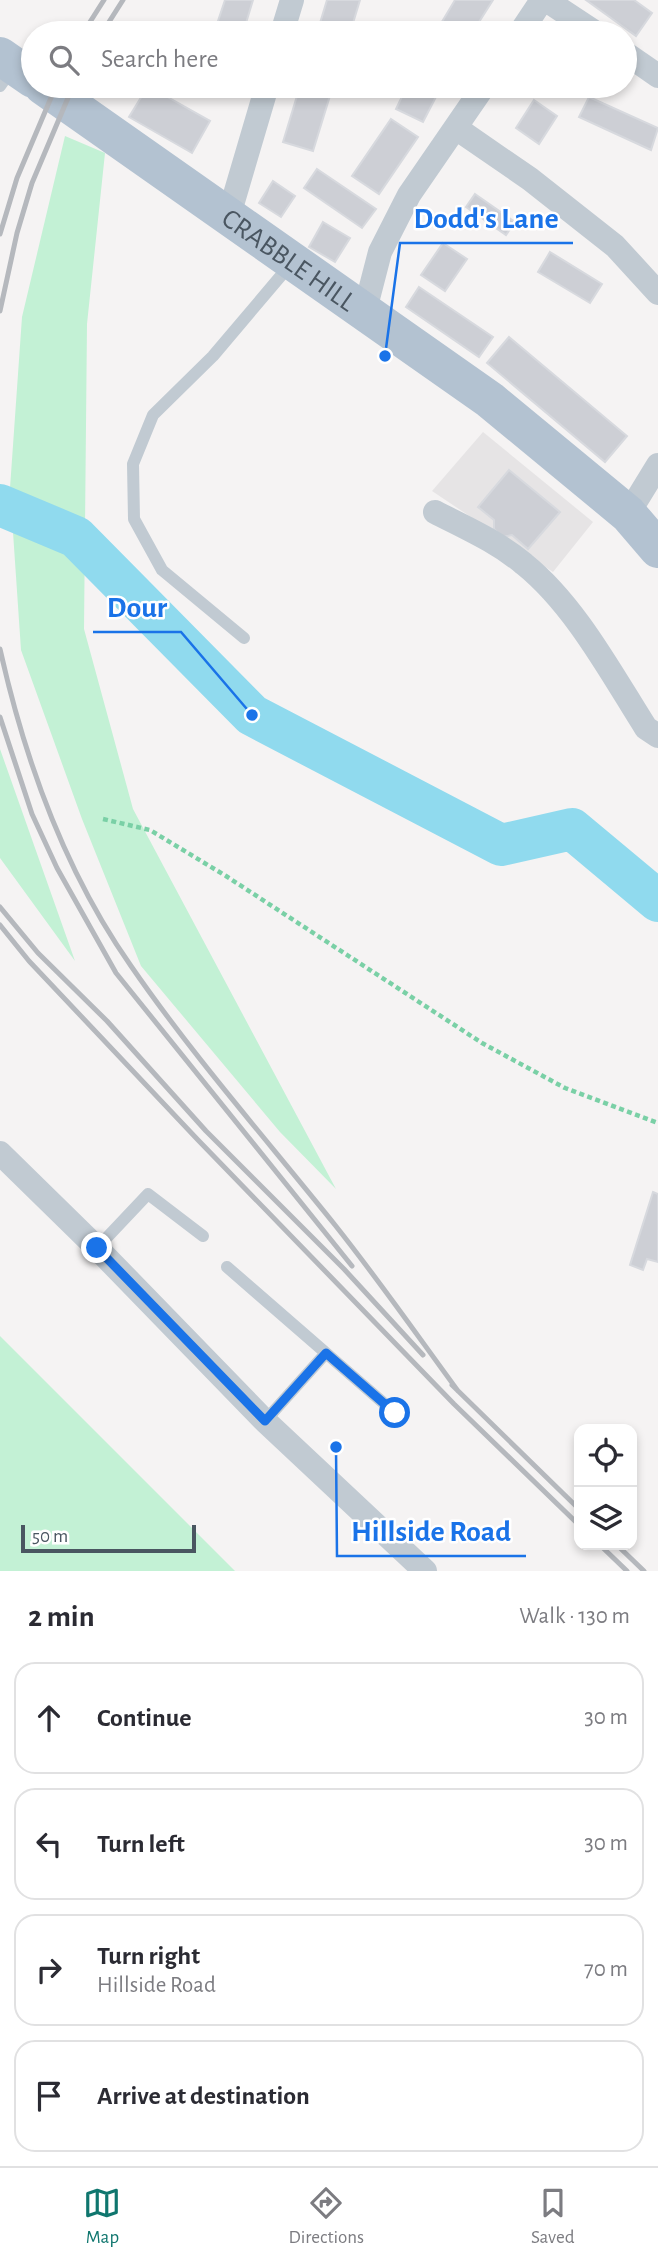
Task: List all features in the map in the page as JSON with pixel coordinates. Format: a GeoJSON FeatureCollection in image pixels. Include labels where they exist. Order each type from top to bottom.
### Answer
{"type":"FeatureCollection","features":[{"type":"Feature","properties":{"kind":"main road","name":"CRABBLE HILL"},"geometry":{"type":"LineString","coordinates":[[54,98],[229,215],[490,400],[628,513],[658,549]]}},
{"type":"Feature","properties":{"kind":"street"},"geometry":{"type":"LineString","coordinates":[[286,21],[292,0]]}},
{"type":"Feature","properties":{"kind":"street"},"geometry":{"type":"LineString","coordinates":[[529,21],[544,0],[577,21]]}},
{"type":"Feature","properties":{"kind":"street"},"geometry":{"type":"LineString","coordinates":[[637,61],[658,76]]}},
{"type":"Feature","properties":{"kind":"street"},"geometry":{"type":"LineString","coordinates":[[229,215],[263,98]]}},
{"type":"Feature","properties":{"kind":"street"},"geometry":{"type":"LineString","coordinates":[[365,310],[380,252],[409,195],[476,98]]}},
{"type":"Feature","properties":{"kind":"street"},"geometry":{"type":"LineString","coordinates":[[456,128],[530,179],[615,246],[658,293]]}},
{"type":"Feature","properties":{"kind":"street"},"geometry":{"type":"LineString","coordinates":[[628,513],[658,465]]}},
{"type":"Feature","properties":{"kind":"street"},"geometry":{"type":"LineString","coordinates":[[436,512],[496,543],[526,565],[583,629],[646,728],[658,736]]}},
{"type":"Feature","properties":{"kind":"street"},"geometry":{"type":"LineString","coordinates":[[0,1153],[97,1248],[265,1421],[425,1571]]}},
{"type":"Feature","properties":{"kind":"lane"},"geometry":{"type":"LineString","coordinates":[[244,638],[162,570],[134,519],[133,464],[153,415],[213,356],[293,261]]}},
{"type":"Feature","properties":{"kind":"lane"},"geometry":{"type":"LineString","coordinates":[[97,1248],[148,1194],[203,1236]]}},
{"type":"Feature","properties":{"kind":"lane"},"geometry":{"type":"LineString","coordinates":[[227,1267],[395,1413]]}},
{"type":"Feature","properties":{"kind":"lane"},"geometry":{"type":"LineString","coordinates":[[265,1421],[326,1353]]}},
{"type":"Feature","properties":{"kind":"path"},"geometry":{"type":"LineString","coordinates":[[103,819],[150,830],[226,876],[482,1043],[565,1088],[658,1123]]}},
{"type":"Feature","properties":{"kind":"shaded area"},"geometry":{"type":"Polygon","coordinates":[[[483,432],[593,522],[553,572],[432,491],[483,432]]]}},
{"type":"Feature","properties":{"kind":"green space"},"geometry":{"type":"Polygon","coordinates":[[[65,136],[105,153],[87,324],[84,629],[133,809],[336,1189],[280,1132],[141,966],[82,819],[21,650],[10,488],[22,317],[65,136]]]}},
{"type":"Feature","properties":{"kind":"green space"},"geometry":{"type":"Polygon","coordinates":[[[0,749],[75,961],[0,858],[0,749]]]}},
{"type":"Feature","properties":{"kind":"green space"},"geometry":{"type":"Polygon","coordinates":[[[0,1336],[235,1571],[0,1571],[0,1336]]]}},
{"type":"Feature","properties":{"kind":"building"},"geometry":{"type":"Polygon","coordinates":[[[225,0],[253,0],[247,21],[218,21],[225,0]]]}},
{"type":"Feature","properties":{"kind":"building"},"geometry":{"type":"Polygon","coordinates":[[[327,0],[360,0],[354,21],[321,21],[327,0]]]}},
{"type":"Feature","properties":{"kind":"building"},"geometry":{"type":"Polygon","coordinates":[[[455,0],[493,0],[480,21],[442,21],[455,0]]]}},
{"type":"Feature","properties":{"kind":"building"},"geometry":{"type":"Polygon","coordinates":[[[586,0],[634,0],[652,13],[637,35],[637,21],[615,21],[586,0]]]}},
{"type":"Feature","properties":{"kind":"building"},"geometry":{"type":"Polygon","coordinates":[[[141,98],[169,98],[210,121],[192,153],[129,117],[141,98]]]}},
{"type":"Feature","properties":{"kind":"building"},"geometry":{"type":"Polygon","coordinates":[[[296,98],[329,98],[313,151],[283,142],[296,98]]]}},
{"type":"Feature","properties":{"kind":"building"},"geometry":{"type":"Polygon","coordinates":[[[401,98],[435,98],[423,122],[396,109],[401,98]]]}},
{"type":"Feature","properties":{"kind":"building"},"geometry":{"type":"Polygon","coordinates":[[[588,98],[591,98],[658,128],[651,150],[579,117],[588,98]]]}},
{"type":"Feature","properties":{"kind":"building"},"geometry":{"type":"Polygon","coordinates":[[[534,100],[557,116],[539,144],[516,128],[534,100]]]}},
{"type":"Feature","properties":{"kind":"building"},"geometry":{"type":"Polygon","coordinates":[[[391,119],[418,137],[379,194],[352,176],[391,119]]]}},
{"type":"Feature","properties":{"kind":"building"},"geometry":{"type":"Polygon","coordinates":[[[317,169],[376,209],[362,228],[304,188],[317,169]]]}},
{"type":"Feature","properties":{"kind":"building"},"geometry":{"type":"Polygon","coordinates":[[[273,181],[295,196],[281,217],[259,203],[273,181]]]}},
{"type":"Feature","properties":{"kind":"building"},"geometry":{"type":"Polygon","coordinates":[[[475,194],[515,222],[506,235],[466,207],[475,194]]]}},
{"type":"Feature","properties":{"kind":"building"},"geometry":{"type":"Polygon","coordinates":[[[323,222],[350,238],[335,262],[309,247],[323,222]]]}},
{"type":"Feature","properties":{"kind":"building"},"geometry":{"type":"Polygon","coordinates":[[[443,243],[467,259],[445,291],[421,275],[443,243]]]}},
{"type":"Feature","properties":{"kind":"building"},"geometry":{"type":"Polygon","coordinates":[[[550,252],[602,284],[590,303],[538,272],[550,252]]]}},
{"type":"Feature","properties":{"kind":"building"},"geometry":{"type":"Polygon","coordinates":[[[419,287],[493,337],[479,357],[406,307],[419,287]]]}},
{"type":"Feature","properties":{"kind":"building"},"geometry":{"type":"Polygon","coordinates":[[[509,337],[627,436],[605,462],[487,363],[509,337]]]}},
{"type":"Feature","properties":{"kind":"building"},"geometry":{"type":"Polygon","coordinates":[[[509,470],[560,512],[528,549],[512,535],[502,537],[494,529],[494,520],[478,507],[509,470]]]}},
{"type":"Feature","properties":{"kind":"building"},"geometry":{"type":"Polygon","coordinates":[[[653,1192],[658,1194],[658,1262],[647,1259],[643,1270],[630,1265],[653,1192]]]}},
{"type":"Feature","properties":{"kind":"waterway"},"geometry":{"type":"LineString","coordinates":[[0,505],[76,537],[252,715],[501,845],[572,829],[658,901]]}},
{"type":"Feature","properties":{"kind":"railway"},"geometry":{"type":"LineString","coordinates":[[91,21],[104,0]]}},
{"type":"Feature","properties":{"kind":"railway"},"geometry":{"type":"LineString","coordinates":[[110,21],[123,0]]}},
{"type":"Feature","properties":{"kind":"railway"},"geometry":{"type":"LineString","coordinates":[[0,234],[17,178],[51,98]]}},
{"type":"Feature","properties":{"kind":"railway"},"geometry":{"type":"LineString","coordinates":[[0,311],[17,233],[32,183],[68,98]]}},
{"type":"Feature","properties":{"kind":"railway"},"geometry":{"type":"LineString","coordinates":[[0,649],[22,733],[50,814],[86,893],[107,930],[179,1032],[351,1245],[458,1391]]}},
{"type":"Feature","properties":{"kind":"railway"},"geometry":{"type":"LineString","coordinates":[[0,717],[32,814],[57,868],[116,973],[352,1266]]}},
{"type":"Feature","properties":{"kind":"railway"},"geometry":{"type":"LineString","coordinates":[[0,907],[38,953],[107,1021],[206,1131],[344,1269],[423,1355]]}},
{"type":"Feature","properties":{"kind":"railway"},"geometry":{"type":"LineString","coordinates":[[0,925],[29,961],[198,1140],[454,1404],[574,1520]]}},
{"type":"Feature","properties":{"kind":"railway"},"geometry":{"type":"LineString","coordinates":[[452,1385],[574,1504]]}},
{"type":"Feature","properties":{"kind":"railway"},"geometry":{"type":"LineString","coordinates":[[605,1550],[627,1571]]}},
{"type":"Feature","properties":{"kind":"railway"},"geometry":{"type":"LineString","coordinates":[[622,1550],[644,1571]]}},
{"type":"Feature","properties":{"kind":"place","name":"Dodd's Lane"},"geometry":{"type":"Point","coordinates":[385,356]}},
{"type":"Feature","properties":{"kind":"place","name":"Dour"},"geometry":{"type":"Point","coordinates":[252,715]}},
{"type":"Feature","properties":{"kind":"place","name":"Hillside Road"},"geometry":{"type":"Point","coordinates":[336,1447]}},
{"type":"Feature","properties":{"kind":"route"},"geometry":{"type":"LineString","coordinates":[[97,1248],[265,1421],[326,1353],[395,1413]]}}]}
